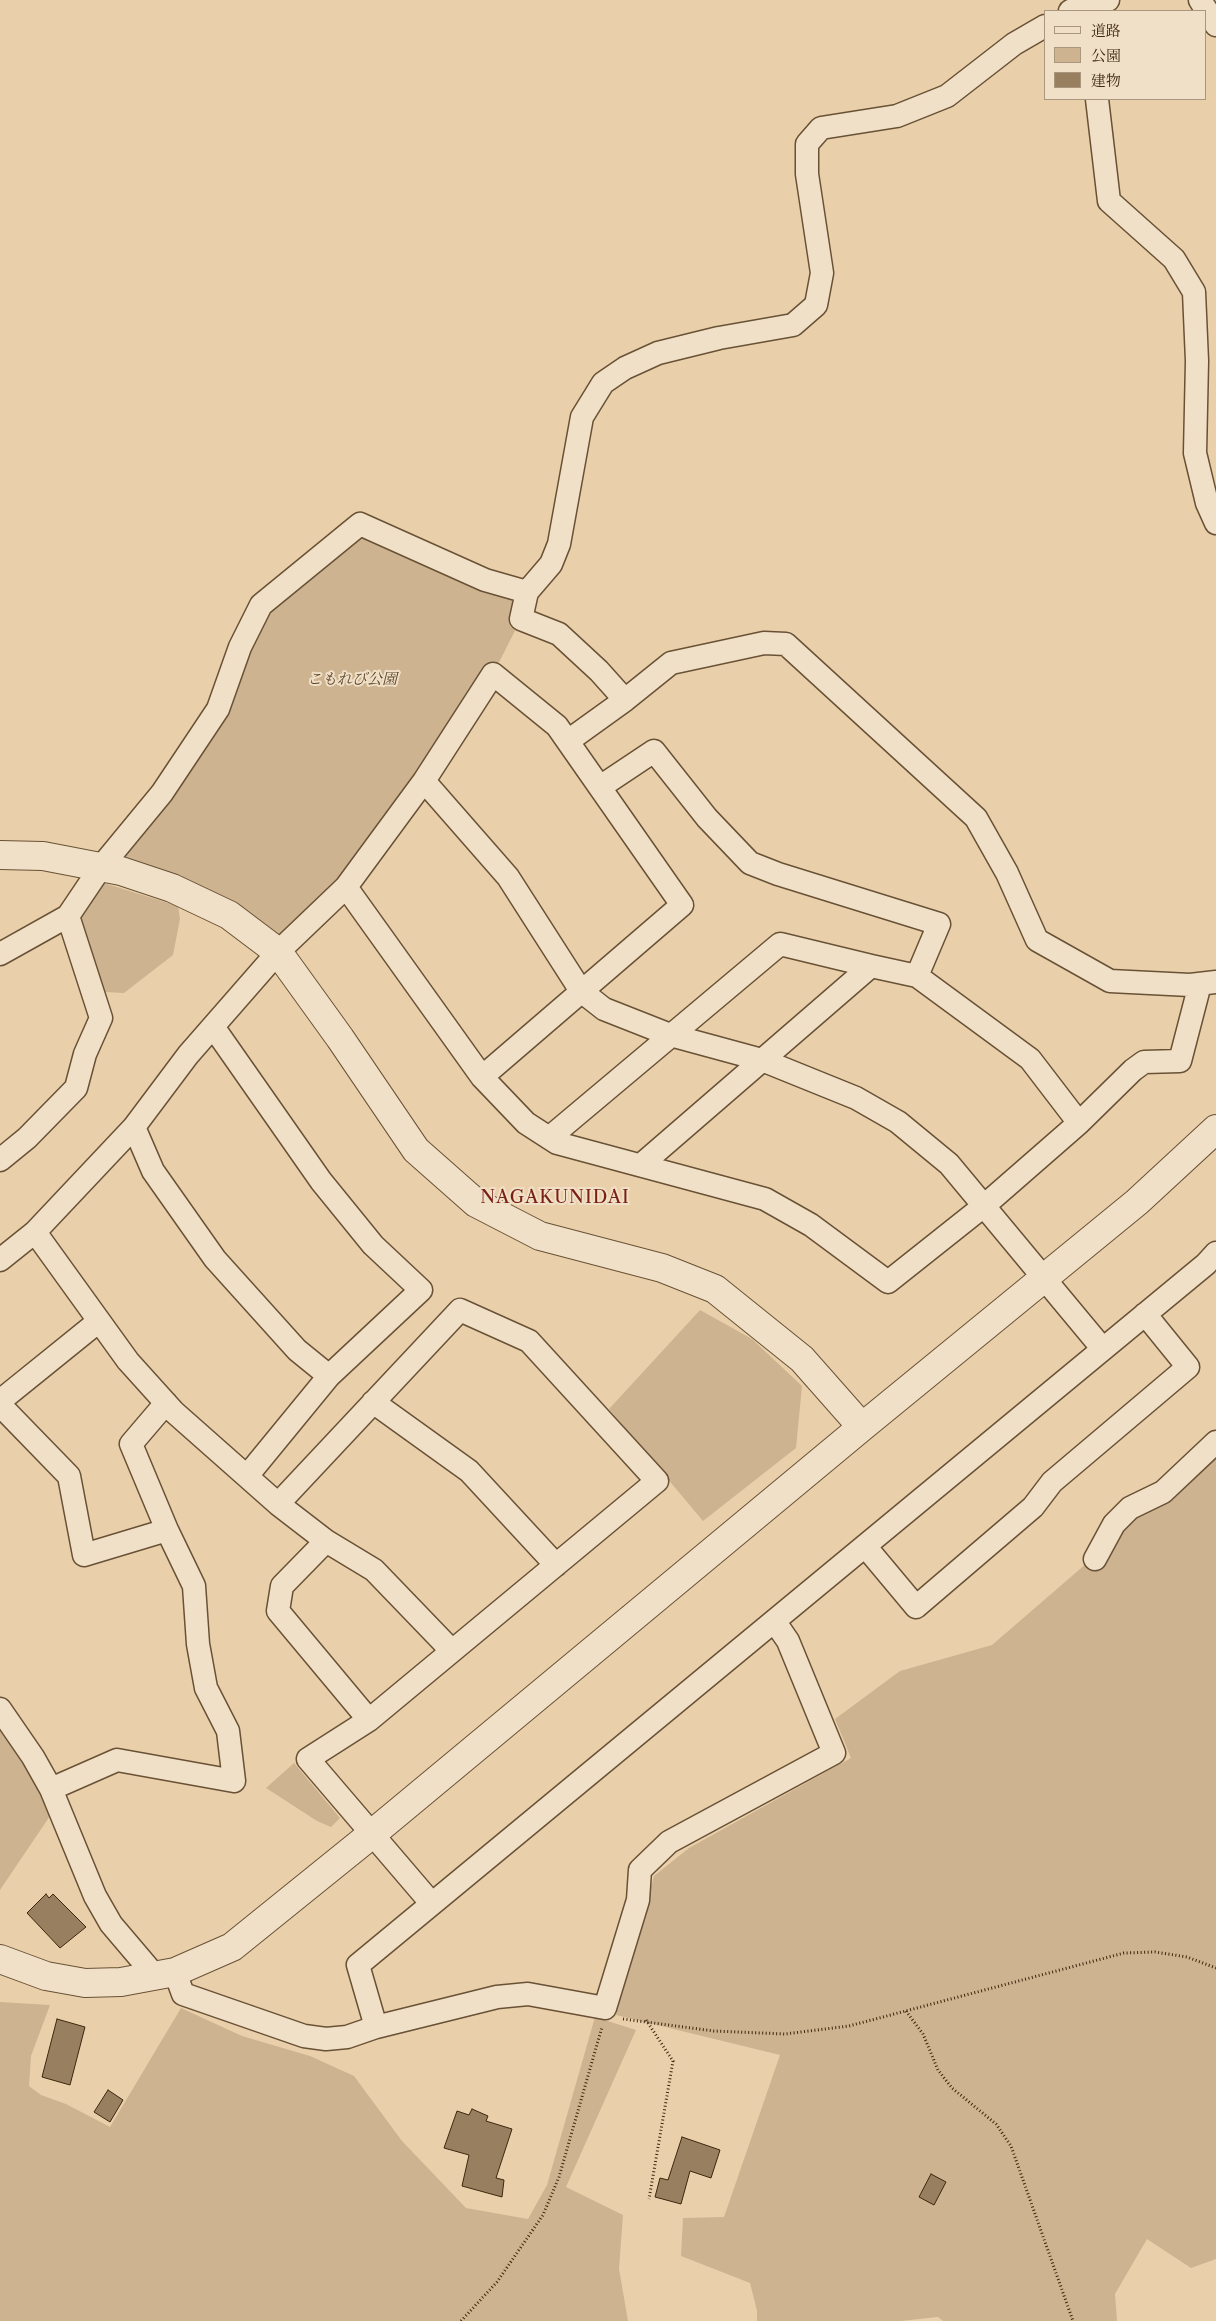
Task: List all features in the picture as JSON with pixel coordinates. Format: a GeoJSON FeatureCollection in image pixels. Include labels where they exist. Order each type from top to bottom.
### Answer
{"type":"FeatureCollection","features":[{"type":"Feature","properties":{"kind":"street"},"geometry":{"type":"LineString","coordinates":[[1200,0],[1216,25]]}},
{"type":"Feature","properties":{"kind":"street"},"geometry":{"type":"LineString","coordinates":[[624,700],[599,671],[559,634],[520,619],[527,592],[551,564],[559,544],[582,418],[603,383],[625,368],[658,353],[719,338],[793,325],[816,305],[822,273],[807,174],[807,144],[821,128],[897,116],[947,96],[1014,44],[1044,27]]}},
{"type":"Feature","properties":{"kind":"street"},"geometry":{"type":"LineString","coordinates":[[1097,100],[1108,201],[1174,259],[1194,292],[1198,360],[1195,453],[1207,503],[1216,523]]}},
{"type":"Feature","properties":{"kind":"street"},"geometry":{"type":"LineString","coordinates":[[0,954],[68,916],[101,867],[162,793],[218,709],[240,647],[262,605],[360,524],[485,580],[527,592]]}},
{"type":"Feature","properties":{"kind":"street"},"geometry":{"type":"LineString","coordinates":[[346,887],[482,1077],[526,1122],[558,1143],[765,1199],[811,1225],[888,1282],[985,1205],[1078,1123],[1133,1070],[1144,1062],[1180,1061],[1208,983],[1110,981],[1037,940],[1008,873],[976,818],[786,644],[764,643],[672,663],[568,741]]}},
{"type":"Feature","properties":{"kind":"street"},"geometry":{"type":"LineString","coordinates":[[0,1260],[35,1232],[134,1127],[188,1055],[214,1028],[278,952],[346,887],[424,781],[493,674],[557,726],[682,906],[482,1077]]}},
{"type":"Feature","properties":{"kind":"street"},"geometry":{"type":"LineString","coordinates":[[600,787],[654,751],[707,818],[750,863],[778,874],[939,924],[917,976]]}},
{"type":"Feature","properties":{"kind":"street"},"geometry":{"type":"LineString","coordinates":[[424,781],[508,877],[581,991],[604,1009],[670,1035],[762,1060],[856,1098],[898,1122],[949,1164],[1102,1348]]}},
{"type":"Feature","properties":{"kind":"street"},"geometry":{"type":"LineString","coordinates":[[0,855],[43,856],[101,867],[172,888],[229,915],[278,952],[340,1038],[416,1150],[476,1203],[540,1236],[662,1268],[715,1290],[802,1359],[862,1427]]}},
{"type":"Feature","properties":{"kind":"street"},"geometry":{"type":"LineString","coordinates":[[0,1160],[27,1138],[76,1088],[85,1054],[101,1018],[68,916]]}},
{"type":"Feature","properties":{"kind":"street"},"geometry":{"type":"LineString","coordinates":[[549,1138],[780,944],[917,976],[1030,1059],[1078,1123]]}},
{"type":"Feature","properties":{"kind":"street"},"geometry":{"type":"LineString","coordinates":[[641,1165],[872,966]]}},
{"type":"Feature","properties":{"kind":"street"},"geometry":{"type":"LineString","coordinates":[[214,1028],[321,1181],[372,1245],[422,1290],[329,1376],[247,1476]]}},
{"type":"Feature","properties":{"kind":"street"},"geometry":{"type":"LineString","coordinates":[[134,1127],[153,1171],[215,1260],[297,1350],[329,1376]]}},
{"type":"Feature","properties":{"kind":"street"},"geometry":{"type":"LineString","coordinates":[[0,1959],[46,1976],[84,1983],[121,1982],[165,1974],[232,1947],[372,1834],[862,1427],[1137,1202],[1216,1130]]}},
{"type":"Feature","properties":{"kind":"street"},"geometry":{"type":"LineString","coordinates":[[35,1232],[128,1361],[166,1403],[278,1504],[326,1541],[374,1570],[452,1651]]}},
{"type":"Feature","properties":{"kind":"street"},"geometry":{"type":"LineString","coordinates":[[376,2027],[358,1965],[775,1622],[1102,1348],[1206,1264],[1216,1253]]}},
{"type":"Feature","properties":{"kind":"street"},"geometry":{"type":"LineString","coordinates":[[278,1504],[460,1310],[529,1341],[657,1481],[369,1720],[308,1759],[432,1904]]}},
{"type":"Feature","properties":{"kind":"street"},"geometry":{"type":"LineString","coordinates":[[864,1546],[916,1607],[1033,1508],[1052,1482],[1188,1367],[1145,1314]]}},
{"type":"Feature","properties":{"kind":"street"},"geometry":{"type":"LineString","coordinates":[[99,1321],[0,1403],[69,1476],[84,1555],[168,1530]]}},
{"type":"Feature","properties":{"kind":"street"},"geometry":{"type":"LineString","coordinates":[[373,1402],[469,1471],[556,1565]]}},
{"type":"Feature","properties":{"kind":"street"},"geometry":{"type":"LineString","coordinates":[[51,1789],[117,1760],[234,1781],[228,1731],[206,1688],[198,1644],[194,1586],[131,1444],[166,1403]]}},
{"type":"Feature","properties":{"kind":"street"},"geometry":{"type":"LineString","coordinates":[[1095,1559],[1114,1524],[1130,1508],[1163,1492],[1216,1442]]}},
{"type":"Feature","properties":{"kind":"street"},"geometry":{"type":"LineString","coordinates":[[326,1541],[282,1586],[278,1611],[369,1720]]}},
{"type":"Feature","properties":{"kind":"street"},"geometry":{"type":"LineString","coordinates":[[0,1709],[33,1756],[51,1789],[95,1896],[111,1924],[165,1974],[183,1994],[304,2036],[326,2038],[346,2038],[376,2027],[497,1997],[528,1994],[606,2010],[638,1900],[640,1870],[668,1842],[834,1753],[788,1641],[775,1622]]}},
{"type":"Feature","properties":{"kind":"path"},"geometry":{"type":"LineString","coordinates":[[606,2010],[613,2018],[646,2020],[714,2030],[785,2034],[849,2026],[1124,1952],[1155,1952],[1179,1956],[1216,1968]]}},
{"type":"Feature","properties":{"kind":"path"},"geometry":{"type":"LineString","coordinates":[[460,2321],[497,2282],[543,2215],[559,2177],[606,2010]]}},
{"type":"Feature","properties":{"kind":"path"},"geometry":{"type":"LineString","coordinates":[[906,2011],[923,2034],[938,2070],[952,2088],[996,2124],[1010,2146],[1037,2215],[1072,2321]]}},
{"type":"Feature","properties":{"kind":"path"},"geometry":{"type":"LineString","coordinates":[[646,2020],[673,2061],[649,2199]]}},
{"type":"Feature","properties":{"kind":"green space","name":"こもれび公園"},"geometry":{"type":"Polygon","coordinates":[[[360,524],[527,592],[521,619],[493,674],[424,781],[278,952],[101,867],[162,793],[261,605],[360,524]]]}},
{"type":"Feature","properties":{"kind":"green space"},"geometry":{"type":"Polygon","coordinates":[[[94,880],[178,906],[180,919],[173,955],[124,993],[105,992],[85,948],[76,917],[94,880]]]}},
{"type":"Feature","properties":{"kind":"green space"},"geometry":{"type":"Polygon","coordinates":[[[700,1310],[752,1339],[802,1386],[796,1448],[703,1521],[609,1409],[700,1310]]]}},
{"type":"Feature","properties":{"kind":"green space"},"geometry":{"type":"Polygon","coordinates":[[[1216,1445],[1216,2259],[1191,2268],[1147,2239],[1115,2294],[1117,2321],[943,2321],[938,2317],[901,2321],[757,2321],[757,2311],[750,2283],[681,2256],[683,2218],[724,2217],[780,2055],[616,2015],[654,1876],[689,1848],[851,1758],[835,1719],[900,1671],[992,1645],[1087,1563],[1112,1531],[1216,1445]]]}},
{"type":"Feature","properties":{"kind":"green space"},"geometry":{"type":"Polygon","coordinates":[[[0,1723],[54,1810],[0,1890],[0,1723]]]}},
{"type":"Feature","properties":{"kind":"green space"},"geometry":{"type":"Polygon","coordinates":[[[294,1763],[340,1818],[331,1827],[317,1821],[266,1788],[294,1763]]]}},
{"type":"Feature","properties":{"kind":"green space"},"geometry":{"type":"Polygon","coordinates":[[[0,2002],[50,2005],[31,2056],[29,2086],[41,2095],[66,2104],[110,2127],[181,2008],[242,2036],[310,2056],[354,2076],[402,2141],[466,2208],[528,2219],[547,2185],[595,2017],[636,2030],[566,2187],[623,2215],[619,2269],[628,2321],[0,2321],[0,2002]]]}},
{"type":"Feature","properties":{"kind":"building"},"geometry":{"type":"Polygon","coordinates":[[[46,1894],[49,1898],[53,1894],[86,1927],[60,1948],[27,1913],[46,1894]]]}},
{"type":"Feature","properties":{"kind":"building"},"geometry":{"type":"Polygon","coordinates":[[[57,2019],[85,2027],[70,2085],[42,2077],[57,2019]]]}},
{"type":"Feature","properties":{"kind":"building"},"geometry":{"type":"Polygon","coordinates":[[[108,2090],[123,2100],[110,2122],[94,2112],[108,2090]]]}},
{"type":"Feature","properties":{"kind":"building"},"geometry":{"type":"Polygon","coordinates":[[[472,2109],[488,2116],[486,2121],[512,2129],[496,2178],[504,2180],[502,2197],[462,2186],[469,2155],[444,2148],[457,2111],[469,2115],[472,2109]]]}},
{"type":"Feature","properties":{"kind":"building"},"geometry":{"type":"Polygon","coordinates":[[[682,2137],[720,2150],[711,2178],[690,2171],[681,2204],[655,2197],[660,2178],[668,2180],[682,2137]]]}},
{"type":"Feature","properties":{"kind":"building"},"geometry":{"type":"Polygon","coordinates":[[[931,2174],[946,2182],[934,2205],[919,2197],[931,2174]]]}},
{"type":"Feature","properties":{"kind":"district","name":"NAGAKUNIDAI"},"geometry":{"type":"Point","coordinates":[555,1198]}}]}
